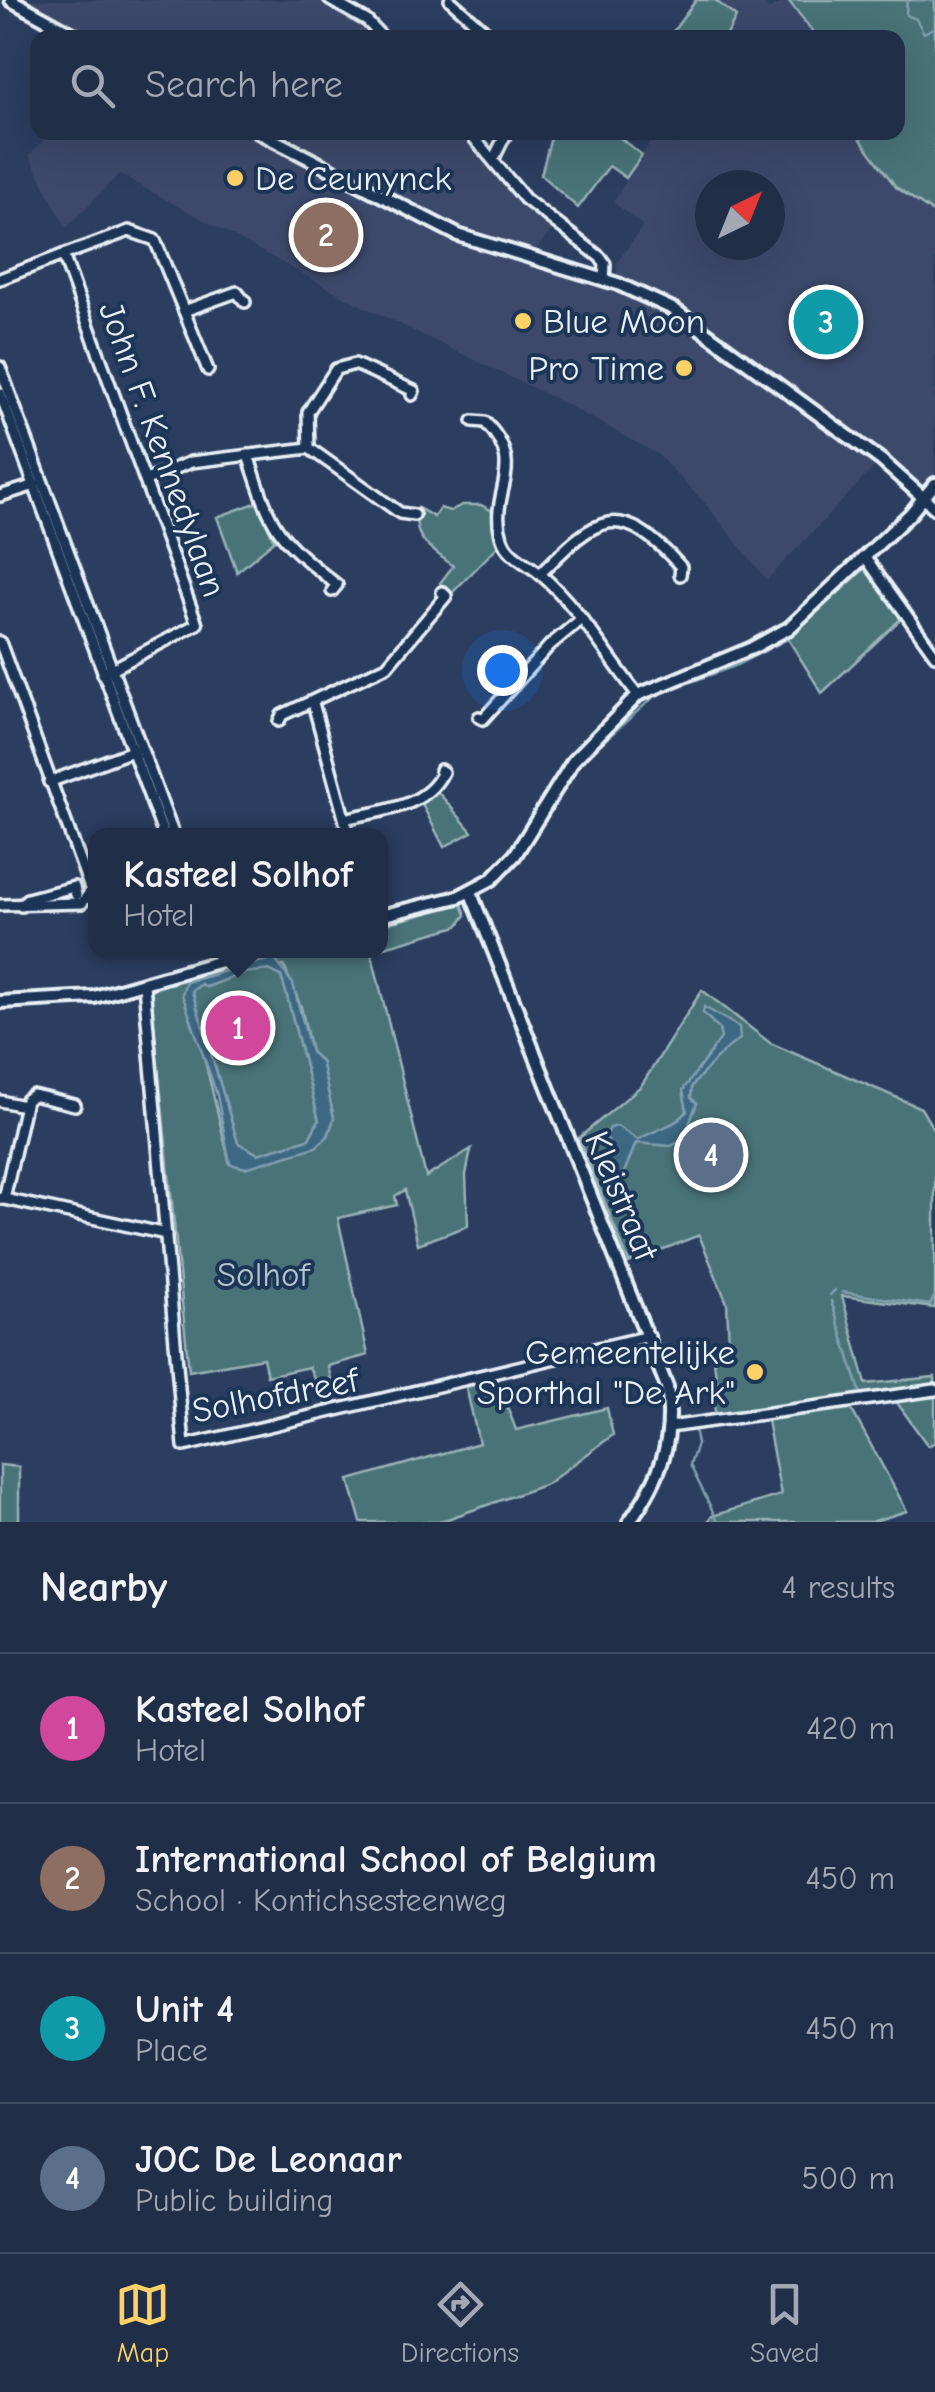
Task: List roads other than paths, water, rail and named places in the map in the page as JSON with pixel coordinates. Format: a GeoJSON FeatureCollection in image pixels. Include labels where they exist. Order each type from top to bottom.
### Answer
{"type":"FeatureCollection","features":[{"type":"Feature","properties":{"kind":"street"},"geometry":{"type":"LineString","coordinates":[[11,0],[65,30]]}},
{"type":"Feature","properties":{"kind":"street"},"geometry":{"type":"LineString","coordinates":[[330,0],[368,20],[376,30]]}},
{"type":"Feature","properties":{"kind":"street"},"geometry":{"type":"LineString","coordinates":[[450,0],[483,30]]}},
{"type":"Feature","properties":{"kind":"street"},"geometry":{"type":"LineString","coordinates":[[273,140],[431,224],[522,257],[642,293],[708,332],[935,508]]}},
{"type":"Feature","properties":{"kind":"street"},"geometry":{"type":"LineString","coordinates":[[475,140],[525,199],[605,264],[604,280]]}},
{"type":"Feature","properties":{"kind":"street"},"geometry":{"type":"LineString","coordinates":[[493,160],[503,140]]}},
{"type":"Feature","properties":{"kind":"street"},"geometry":{"type":"LineString","coordinates":[[0,279],[129,230],[146,233],[160,247],[208,370]]}},
{"type":"Feature","properties":{"kind":"street"},"geometry":{"type":"LineString","coordinates":[[586,274],[592,251]]}},
{"type":"Feature","properties":{"kind":"street","name":"John F. Kennedylaan"},"geometry":{"type":"LineString","coordinates":[[63,255],[197,624],[108,672]]}},
{"type":"Feature","properties":{"kind":"street"},"geometry":{"type":"LineString","coordinates":[[184,311],[237,292],[245,302]]}},
{"type":"Feature","properties":{"kind":"street"},"geometry":{"type":"LineString","coordinates":[[309,448],[308,412],[336,368],[362,366],[414,392],[412,396]]}},
{"type":"Feature","properties":{"kind":"street"},"geometry":{"type":"LineString","coordinates":[[0,367],[4,400],[171,828]]}},
{"type":"Feature","properties":{"kind":"street"},"geometry":{"type":"LineString","coordinates":[[474,421],[485,422],[497,435],[508,462],[497,523],[504,545],[540,574],[638,694]]}},
{"type":"Feature","properties":{"kind":"street"},"geometry":{"type":"LineString","coordinates":[[146,480],[191,462],[309,448],[400,513],[414,515]]}},
{"type":"Feature","properties":{"kind":"street"},"geometry":{"type":"LineString","coordinates":[[248,454],[272,525],[286,544],[337,585],[332,591]]}},
{"type":"Feature","properties":{"kind":"street"},"geometry":{"type":"LineString","coordinates":[[0,496],[38,484]]}},
{"type":"Feature","properties":{"kind":"street"},"geometry":{"type":"LineString","coordinates":[[388,914],[470,891],[492,878],[516,855],[574,760],[638,694],[752,648],[788,628],[865,557],[935,484]]}},
{"type":"Feature","properties":{"kind":"street"},"geometry":{"type":"LineString","coordinates":[[540,574],[583,530],[606,523],[652,534],[681,567],[680,575]]}},
{"type":"Feature","properties":{"kind":"street"},"geometry":{"type":"LineString","coordinates":[[865,557],[935,654]]}},
{"type":"Feature","properties":{"kind":"street"},"geometry":{"type":"LineString","coordinates":[[279,721],[282,715],[387,666],[446,596],[442,592]]}},
{"type":"Feature","properties":{"kind":"street"},"geometry":{"type":"LineString","coordinates":[[479,717],[483,719],[550,645],[579,621]]}},
{"type":"Feature","properties":{"kind":"street"},"geometry":{"type":"LineString","coordinates":[[0,642],[88,890]]}},
{"type":"Feature","properties":{"kind":"street"},"geometry":{"type":"LineString","coordinates":[[313,703],[347,828]]}},
{"type":"Feature","properties":{"kind":"street"},"geometry":{"type":"LineString","coordinates":[[49,782],[137,749]]}},
{"type":"Feature","properties":{"kind":"street"},"geometry":{"type":"LineString","coordinates":[[137,749],[162,828]]}},
{"type":"Feature","properties":{"kind":"street"},"geometry":{"type":"LineString","coordinates":[[344,819],[425,797],[436,787],[443,772],[440,770]]}},
{"type":"Feature","properties":{"kind":"street"},"geometry":{"type":"LineString","coordinates":[[21,906],[28,898],[74,887],[76,895]]}},
{"type":"Feature","properties":{"kind":"street","name":"Kleistraat"},"geometry":{"type":"LineString","coordinates":[[470,891],[649,1336],[666,1388],[670,1428],[660,1472],[629,1522]]}},
{"type":"Feature","properties":{"kind":"street"},"geometry":{"type":"LineString","coordinates":[[0,905],[82,903],[88,898]]}},
{"type":"Feature","properties":{"kind":"street"},"geometry":{"type":"LineString","coordinates":[[0,1002],[76,999],[144,984],[216,959]]}},
{"type":"Feature","properties":{"kind":"street","name":"Solhofdreef"},"geometry":{"type":"LineString","coordinates":[[144,984],[184,1446],[649,1336]]}},
{"type":"Feature","properties":{"kind":"street"},"geometry":{"type":"LineString","coordinates":[[75,1104],[33,1095],[24,1106],[2,1198],[166,1234]]}},
{"type":"Feature","properties":{"kind":"street"},"geometry":{"type":"LineString","coordinates":[[0,1101],[24,1106]]}},
{"type":"Feature","properties":{"kind":"street"},"geometry":{"type":"LineString","coordinates":[[670,1428],[935,1390]]}},
{"type":"Feature","properties":{"kind":"waterway"},"geometry":{"type":"LineString","coordinates":[[907,0],[906,15],[916,19],[924,33],[935,27]]}},
{"type":"Feature","properties":{"kind":"waterway"},"geometry":{"type":"LineString","coordinates":[[914,0],[935,0]]}},
{"type":"Feature","properties":{"kind":"waterway"},"geometry":{"type":"LineString","coordinates":[[587,756],[657,694],[735,666],[788,639]]}},
{"type":"Feature","properties":{"kind":"waterway"},"geometry":{"type":"LineString","coordinates":[[830,1295],[835,1290]]}},
{"type":"Feature","properties":{"kind":"waterway"},"geometry":{"type":"LineString","coordinates":[[842,1292],[930,1305],[935,1295]]}},
{"type":"Feature","properties":{"kind":"waterway"},"geometry":{"type":"LineString","coordinates":[[698,1419],[861,1394],[831,1301]]}},
{"type":"Feature","properties":{"kind":"waterway"},"geometry":{"type":"LineString","coordinates":[[694,1427],[697,1444],[690,1465],[718,1522]]}},
{"type":"Feature","properties":{"kind":"place","name":"De Ceunynck"},"geometry":{"type":"Point","coordinates":[235,178]}},
{"type":"Feature","properties":{"kind":"place","name":"International School of Belgium"},"geometry":{"type":"Point","coordinates":[326,235]}},
{"type":"Feature","properties":{"kind":"place","name":"Blue Moon"},"geometry":{"type":"Point","coordinates":[523,321]}},
{"type":"Feature","properties":{"kind":"place","name":"Unit 4"},"geometry":{"type":"Point","coordinates":[826,322]}},
{"type":"Feature","properties":{"kind":"place","name":"Pro Time"},"geometry":{"type":"Point","coordinates":[684,368]}},
{"type":"Feature","properties":{"kind":"place","name":"Kasteel Solhof"},"geometry":{"type":"Point","coordinates":[238,1028]}},
{"type":"Feature","properties":{"kind":"place","name":"JOC De Leonaar"},"geometry":{"type":"Point","coordinates":[711,1155]}},
{"type":"Feature","properties":{"kind":"place","name":"Gemeentelijke Sporthal \"De Ark\""},"geometry":{"type":"Point","coordinates":[755,1372]}},
{"type":"Feature","properties":{"kind":"park label","name":"Solhof"},"geometry":{"type":"Point","coordinates":[263,1274]}}]}
